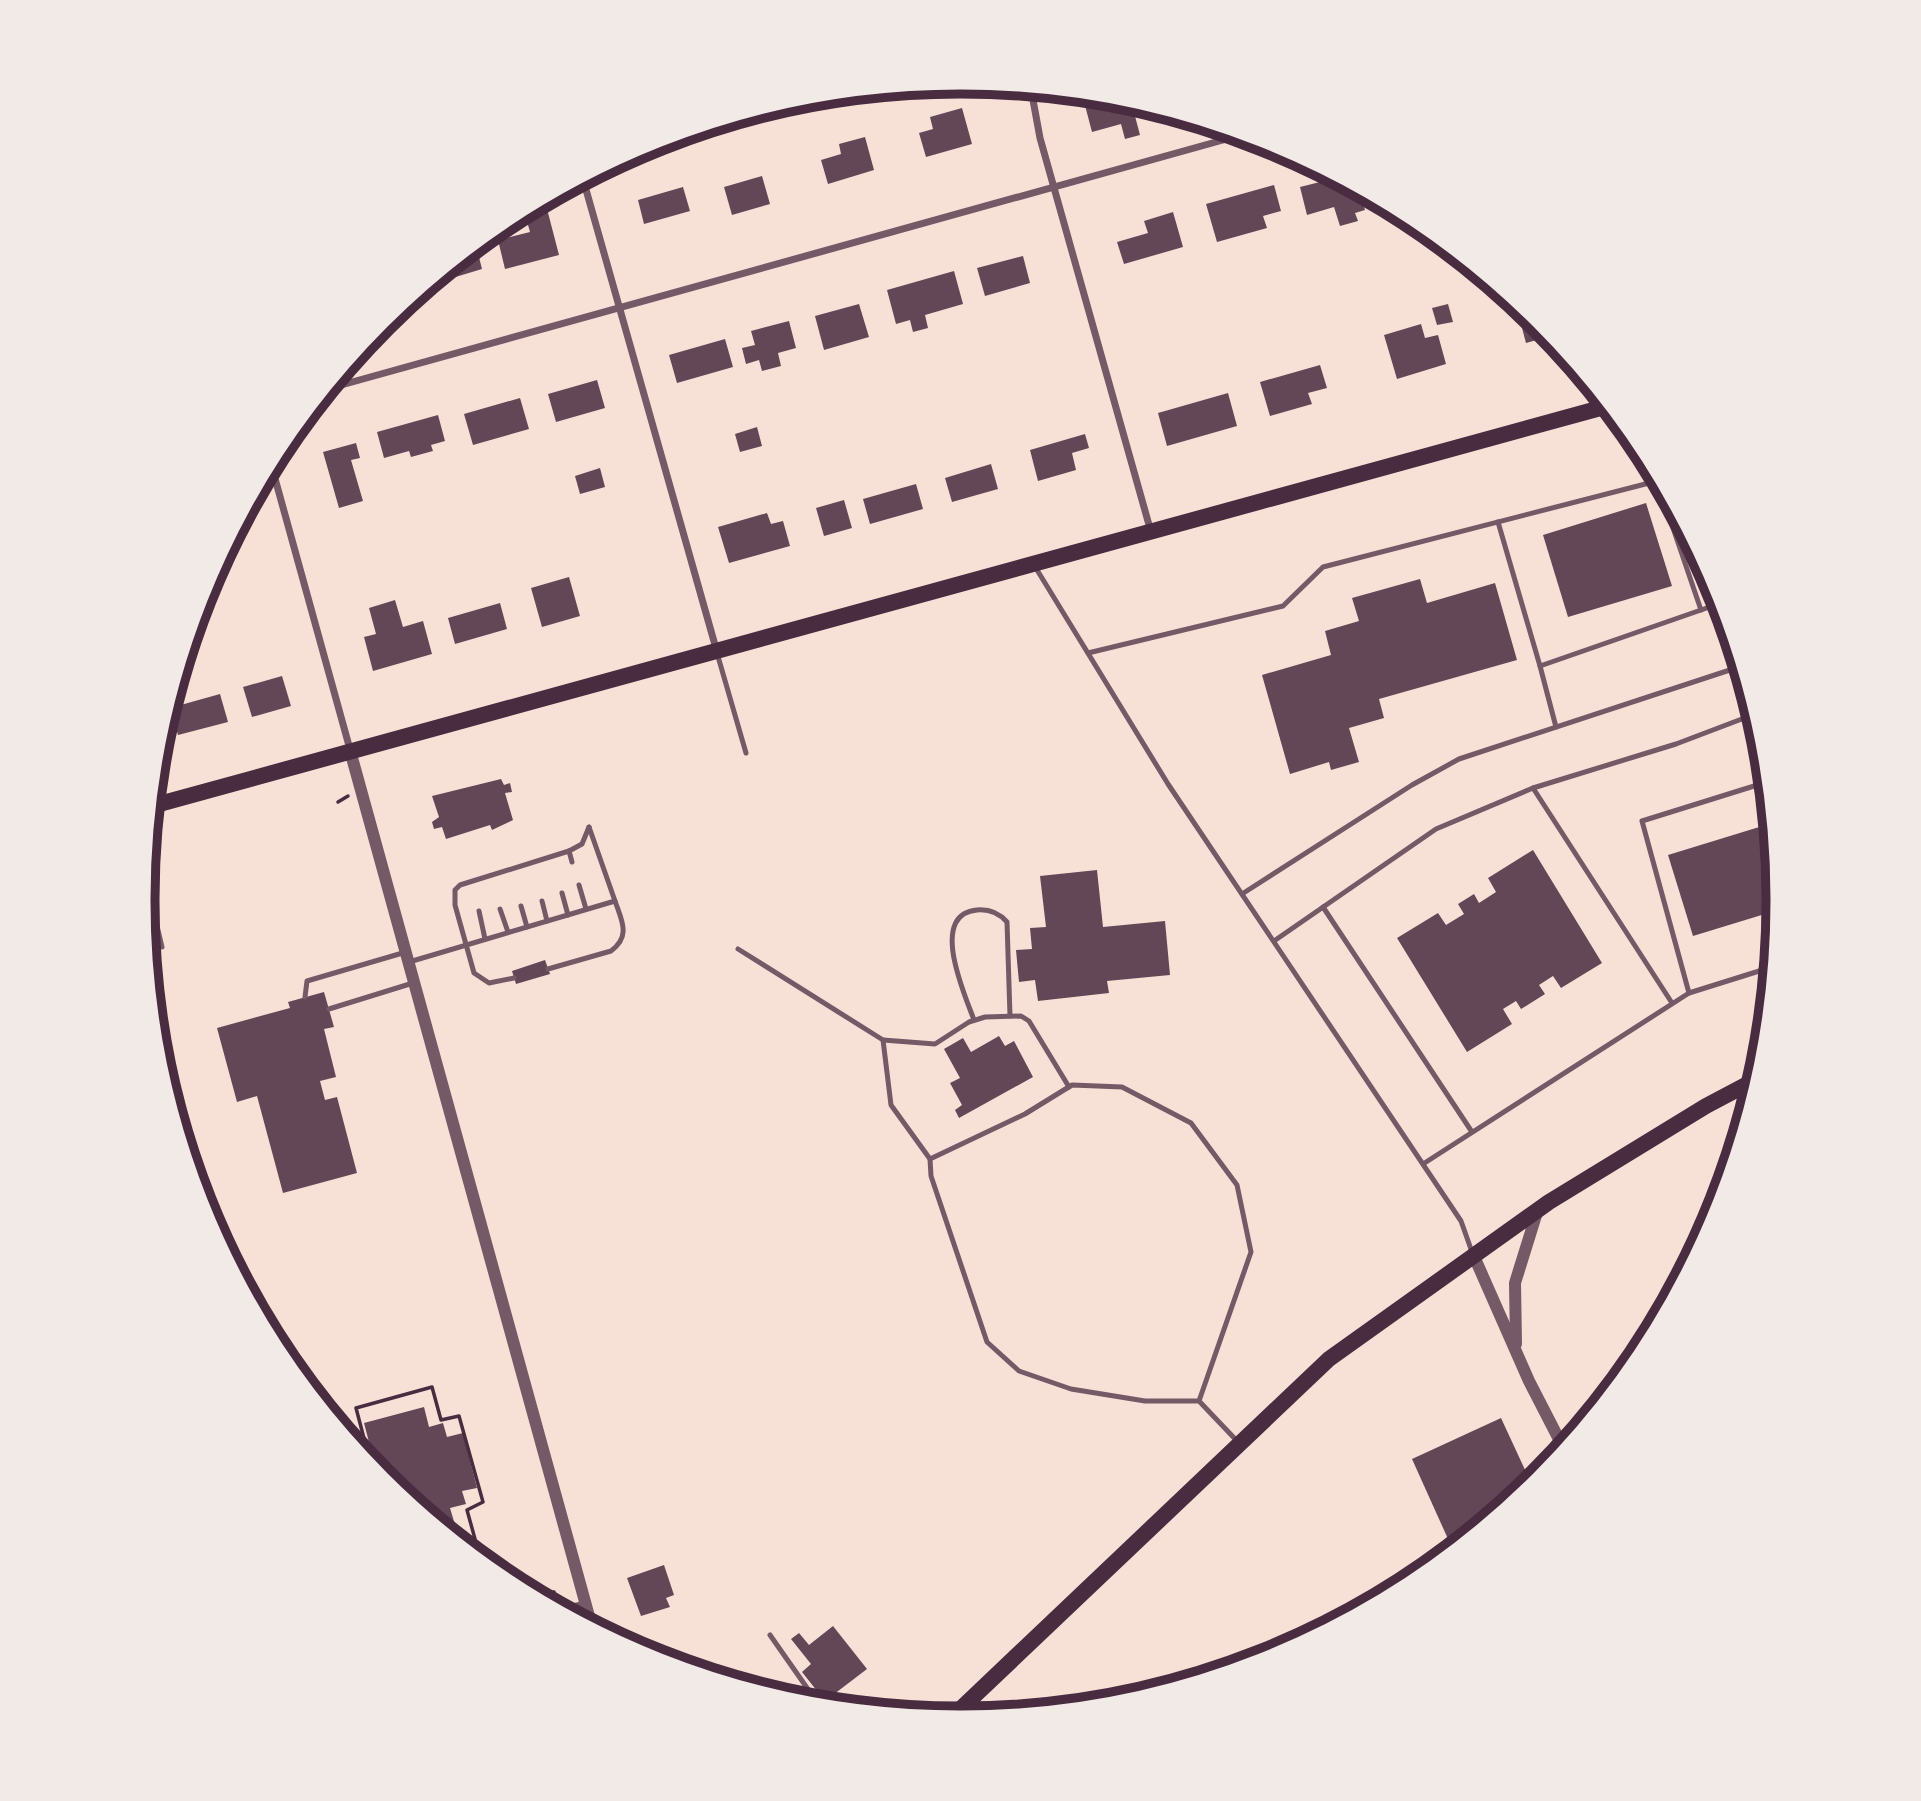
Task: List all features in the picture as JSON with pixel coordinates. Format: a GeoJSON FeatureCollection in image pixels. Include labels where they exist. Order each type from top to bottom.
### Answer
{"type":"FeatureCollection","features":[{"type":"Feature","properties":{"kind":"main road"},"geometry":{"type":"LineString","coordinates":[[160,804],[351,754],[1599,409]]}},
{"type":"Feature","properties":{"kind":"main road"},"geometry":{"type":"LineString","coordinates":[[964,1706],[1238,1442],[1329,1359],[1538,1209],[1706,1106],[1745,1086]]}},
{"type":"Feature","properties":{"kind":"street"},"geometry":{"type":"LineString","coordinates":[[1033,98],[1053,186],[1151,533]]}},
{"type":"Feature","properties":{"kind":"street"},"geometry":{"type":"LineString","coordinates":[[342,385],[1226,139]]}},
{"type":"Feature","properties":{"kind":"street"},"geometry":{"type":"LineString","coordinates":[[585,188],[717,653]]}},
{"type":"Feature","properties":{"kind":"street"},"geometry":{"type":"LineString","coordinates":[[275,477],[588,1615]]}},
{"type":"Feature","properties":{"kind":"street"},"geometry":{"type":"LineString","coordinates":[[1517,1354],[1513,1309],[1515,1283],[1538,1209]]}},
{"type":"Feature","properties":{"kind":"street"},"geometry":{"type":"LineString","coordinates":[[1473,1254],[1517,1354],[1559,1439]]}},
{"type":"Feature","properties":{"kind":"street"},"geometry":{"type":"LineString","coordinates":[[573,1607],[585,1604]]}},
{"type":"Feature","properties":{"kind":"lane"},"geometry":{"type":"LineString","coordinates":[[1088,653],[1283,607],[1323,567],[1650,483]]}},
{"type":"Feature","properties":{"kind":"lane"},"geometry":{"type":"LineString","coordinates":[[1670,519],[1701,610]]}},
{"type":"Feature","properties":{"kind":"lane"},"geometry":{"type":"LineString","coordinates":[[1498,522],[1556,727]]}},
{"type":"Feature","properties":{"kind":"lane"},"geometry":{"type":"LineString","coordinates":[[1034,565],[1168,784],[1461,1221],[1473,1254]]}},
{"type":"Feature","properties":{"kind":"lane"},"geometry":{"type":"LineString","coordinates":[[1540,666],[1711,607]]}},
{"type":"Feature","properties":{"kind":"lane"},"geometry":{"type":"LineString","coordinates":[[717,653],[746,753]]}},
{"type":"Feature","properties":{"kind":"lane"},"geometry":{"type":"LineString","coordinates":[[1242,894],[1412,785],[1458,759],[1732,669]]}},
{"type":"Feature","properties":{"kind":"lane"},"geometry":{"type":"LineString","coordinates":[[1274,941],[1436,829],[1533,788],[1676,744],[1745,718]]}},
{"type":"Feature","properties":{"kind":"lane"},"geometry":{"type":"LineString","coordinates":[[1689,993],[1642,821],[1758,785]]}},
{"type":"Feature","properties":{"kind":"lane"},"geometry":{"type":"LineString","coordinates":[[1533,788],[1672,1003]]}},
{"type":"Feature","properties":{"kind":"lane"},"geometry":{"type":"LineString","coordinates":[[514,978],[489,983],[478,979],[453,895],[460,885],[569,851],[582,844],[589,827],[624,929],[618,946],[611,951],[548,969]]}},
{"type":"Feature","properties":{"kind":"lane"},"geometry":{"type":"LineString","coordinates":[[569,851],[572,862]]}},
{"type":"Feature","properties":{"kind":"lane"},"geometry":{"type":"LineString","coordinates":[[550,857],[554,867]]}},
{"type":"Feature","properties":{"kind":"lane"},"geometry":{"type":"LineString","coordinates":[[531,863],[534,873]]}},
{"type":"Feature","properties":{"kind":"lane"},"geometry":{"type":"LineString","coordinates":[[512,869],[514,878]]}},
{"type":"Feature","properties":{"kind":"lane"},"geometry":{"type":"LineString","coordinates":[[490,876],[493,885]]}},
{"type":"Feature","properties":{"kind":"lane"},"geometry":{"type":"LineString","coordinates":[[471,881],[473,890]]}},
{"type":"Feature","properties":{"kind":"lane"},"geometry":{"type":"LineString","coordinates":[[579,885],[586,909]]}},
{"type":"Feature","properties":{"kind":"lane"},"geometry":{"type":"LineString","coordinates":[[562,893],[568,915]]}},
{"type":"Feature","properties":{"kind":"lane"},"geometry":{"type":"LineString","coordinates":[[542,901],[547,921]]}},
{"type":"Feature","properties":{"kind":"lane"},"geometry":{"type":"LineString","coordinates":[[305,997],[307,981],[407,956],[466,945],[615,901]]}},
{"type":"Feature","properties":{"kind":"lane"},"geometry":{"type":"LineString","coordinates":[[522,906],[527,926]]}},
{"type":"Feature","properties":{"kind":"lane"},"geometry":{"type":"LineString","coordinates":[[1323,907],[1472,1132]]}},
{"type":"Feature","properties":{"kind":"lane"},"geometry":{"type":"LineString","coordinates":[[500,909],[508,932]]}},
{"type":"Feature","properties":{"kind":"lane"},"geometry":{"type":"LineString","coordinates":[[974,1020],[960,983],[952,936],[961,916],[977,910],[1001,915],[1007,922],[1010,1016]]}},
{"type":"Feature","properties":{"kind":"lane"},"geometry":{"type":"LineString","coordinates":[[479,911],[485,939]]}},
{"type":"Feature","properties":{"kind":"lane"},"geometry":{"type":"LineString","coordinates":[[155,919],[162,947]]}},
{"type":"Feature","properties":{"kind":"lane"},"geometry":{"type":"LineString","coordinates":[[738,949],[883,1040],[935,1044],[974,1020],[1021,1016],[1029,1021],[1069,1087]]}},
{"type":"Feature","properties":{"kind":"lane"},"geometry":{"type":"LineString","coordinates":[[1423,1164],[1689,993],[1763,970]]}},
{"type":"Feature","properties":{"kind":"lane"},"geometry":{"type":"LineString","coordinates":[[329,1009],[415,982]]}},
{"type":"Feature","properties":{"kind":"lane"},"geometry":{"type":"LineString","coordinates":[[883,1040],[891,1105],[930,1159],[931,1177],[986,1342],[1019,1371],[1071,1389],[1145,1401],[1199,1401],[1238,1442]]}},
{"type":"Feature","properties":{"kind":"lane"},"geometry":{"type":"LineString","coordinates":[[930,1159],[1025,1114],[1069,1087],[1122,1087],[1191,1123],[1237,1185],[1251,1252],[1199,1401]]}},
{"type":"Feature","properties":{"kind":"lane"},"geometry":{"type":"LineString","coordinates":[[770,1635],[810,1692]]}},
{"type":"Feature","properties":{"kind":"path"},"geometry":{"type":"LineString","coordinates":[[365,1443],[356,1409],[432,1387],[441,1420],[459,1416],[484,1502],[467,1510],[475,1539],[470,1540]]}},
{"type":"Feature","properties":{"kind":"path"},"geometry":{"type":"LineString","coordinates":[[548,1594],[554,1592]]}},
{"type":"Feature","properties":{"kind":"building"},"geometry":{"type":"Polygon","coordinates":[[[1085,104],[1134,114],[1140,135],[1125,139],[1121,124],[1092,132],[1085,104]]]}},
{"type":"Feature","properties":{"kind":"building"},"geometry":{"type":"Polygon","coordinates":[[[962,108],[972,144],[926,157],[919,133],[933,129],[930,117],[962,108]]]}},
{"type":"Feature","properties":{"kind":"building"},"geometry":{"type":"Polygon","coordinates":[[[865,137],[874,170],[828,184],[821,160],[841,154],[839,144],[865,137]]]}},
{"type":"Feature","properties":{"kind":"building"},"geometry":{"type":"Polygon","coordinates":[[[762,176],[770,204],[732,215],[724,187],[762,176]]]}},
{"type":"Feature","properties":{"kind":"building"},"geometry":{"type":"Polygon","coordinates":[[[1323,181],[1363,201],[1365,210],[1355,213],[1358,221],[1340,226],[1334,207],[1307,215],[1300,187],[1323,181]]]}},
{"type":"Feature","properties":{"kind":"building"},"geometry":{"type":"Polygon","coordinates":[[[1274,185],[1281,211],[1263,216],[1267,228],[1217,242],[1206,204],[1274,185]]]}},
{"type":"Feature","properties":{"kind":"building"},"geometry":{"type":"Polygon","coordinates":[[[683,187],[690,211],[644,224],[638,200],[683,187]]]}},
{"type":"Feature","properties":{"kind":"building"},"geometry":{"type":"Polygon","coordinates":[[[547,209],[559,255],[505,269],[498,241],[530,232],[527,221],[547,209]]]}},
{"type":"Feature","properties":{"kind":"building"},"geometry":{"type":"Polygon","coordinates":[[[1173,212],[1183,247],[1124,264],[1117,242],[1148,233],[1144,221],[1173,212]]]}},
{"type":"Feature","properties":{"kind":"building"},"geometry":{"type":"Polygon","coordinates":[[[478,255],[482,269],[448,279],[478,255]]]}},
{"type":"Feature","properties":{"kind":"building"},"geometry":{"type":"Polygon","coordinates":[[[1023,256],[1030,283],[985,296],[977,268],[1023,256]]]}},
{"type":"Feature","properties":{"kind":"building"},"geometry":{"type":"Polygon","coordinates":[[[954,271],[963,304],[925,315],[928,328],[913,332],[910,320],[896,324],[887,290],[954,271]]]}},
{"type":"Feature","properties":{"kind":"building"},"geometry":{"type":"Polygon","coordinates":[[[859,304],[869,337],[824,350],[815,316],[859,304]]]}},
{"type":"Feature","properties":{"kind":"building"},"geometry":{"type":"Polygon","coordinates":[[[1448,304],[1453,322],[1437,325],[1432,308],[1448,304]]]}},
{"type":"Feature","properties":{"kind":"building"},"geometry":{"type":"Polygon","coordinates":[[[789,321],[796,348],[778,353],[781,366],[762,371],[759,360],[746,364],[742,348],[755,345],[751,331],[789,321]]]}},
{"type":"Feature","properties":{"kind":"building"},"geometry":{"type":"Polygon","coordinates":[[[1520,322],[1538,340],[1526,343],[1520,322]]]}},
{"type":"Feature","properties":{"kind":"building"},"geometry":{"type":"Polygon","coordinates":[[[1421,324],[1425,338],[1438,335],[1446,364],[1397,379],[1384,335],[1421,324]]]}},
{"type":"Feature","properties":{"kind":"building"},"geometry":{"type":"Polygon","coordinates":[[[725,339],[733,367],[677,383],[669,355],[725,339]]]}},
{"type":"Feature","properties":{"kind":"building"},"geometry":{"type":"Polygon","coordinates":[[[1320,365],[1327,388],[1308,393],[1312,404],[1270,416],[1260,382],[1320,365]]]}},
{"type":"Feature","properties":{"kind":"building"},"geometry":{"type":"Polygon","coordinates":[[[597,380],[605,408],[556,422],[548,394],[597,380]]]}},
{"type":"Feature","properties":{"kind":"building"},"geometry":{"type":"Polygon","coordinates":[[[1228,393],[1237,426],[1167,446],[1158,413],[1228,393]]]}},
{"type":"Feature","properties":{"kind":"building"},"geometry":{"type":"Polygon","coordinates":[[[520,398],[529,429],[473,445],[464,414],[520,398]]]}},
{"type":"Feature","properties":{"kind":"building"},"geometry":{"type":"Polygon","coordinates":[[[438,415],[445,441],[431,445],[433,451],[411,457],[409,451],[384,458],[377,432],[438,415]]]}},
{"type":"Feature","properties":{"kind":"building"},"geometry":{"type":"Polygon","coordinates":[[[757,427],[762,446],[740,452],[735,434],[757,427]]]}},
{"type":"Feature","properties":{"kind":"building"},"geometry":{"type":"Polygon","coordinates":[[[1085,434],[1089,448],[1072,453],[1076,470],[1038,481],[1030,450],[1085,434]]]}},
{"type":"Feature","properties":{"kind":"building"},"geometry":{"type":"Polygon","coordinates":[[[356,443],[360,458],[351,460],[363,501],[339,508],[323,452],[356,443]]]}},
{"type":"Feature","properties":{"kind":"building"},"geometry":{"type":"Polygon","coordinates":[[[991,464],[998,489],[952,502],[945,478],[991,464]]]}},
{"type":"Feature","properties":{"kind":"building"},"geometry":{"type":"Polygon","coordinates":[[[600,468],[605,487],[580,494],[575,476],[600,468]]]}},
{"type":"Feature","properties":{"kind":"building"},"geometry":{"type":"Polygon","coordinates":[[[916,484],[923,509],[870,524],[863,499],[916,484]]]}},
{"type":"Feature","properties":{"kind":"building"},"geometry":{"type":"Polygon","coordinates":[[[844,500],[852,528],[824,536],[816,508],[844,500]]]}},
{"type":"Feature","properties":{"kind":"building"},"geometry":{"type":"Polygon","coordinates":[[[1646,503],[1672,586],[1568,617],[1543,535],[1646,503]]]}},
{"type":"Feature","properties":{"kind":"building"},"geometry":{"type":"Polygon","coordinates":[[[767,513],[771,524],[783,521],[790,546],[729,563],[718,527],[767,513]]]}},
{"type":"Feature","properties":{"kind":"building"},"geometry":{"type":"Polygon","coordinates":[[[569,577],[580,616],[542,627],[531,588],[569,577]]]}},
{"type":"Feature","properties":{"kind":"building"},"geometry":{"type":"Polygon","coordinates":[[[1420,579],[1427,603],[1495,583],[1517,660],[1379,699],[1384,718],[1349,728],[1359,762],[1331,770],[1329,762],[1290,774],[1262,675],[1331,655],[1325,631],[1359,621],[1352,598],[1420,579]]]}},
{"type":"Feature","properties":{"kind":"building"},"geometry":{"type":"Polygon","coordinates":[[[395,600],[403,627],[423,621],[432,654],[373,671],[364,637],[376,634],[369,608],[395,600]]]}},
{"type":"Feature","properties":{"kind":"building"},"geometry":{"type":"Polygon","coordinates":[[[500,603],[507,629],[455,644],[448,618],[500,603]]]}},
{"type":"Feature","properties":{"kind":"building"},"geometry":{"type":"Polygon","coordinates":[[[282,676],[291,706],[252,717],[243,687],[282,676]]]}},
{"type":"Feature","properties":{"kind":"building"},"geometry":{"type":"Polygon","coordinates":[[[220,694],[228,722],[178,735],[175,723],[179,706],[220,694]]]}},
{"type":"Feature","properties":{"kind":"building"},"geometry":{"type":"Polygon","coordinates":[[[501,779],[504,785],[510,783],[512,792],[505,793],[513,820],[492,830],[490,825],[446,839],[442,827],[434,829],[432,822],[439,817],[432,796],[501,779]]]}},
{"type":"Feature","properties":{"kind":"building"},"geometry":{"type":"Polygon","coordinates":[[[1763,826],[1766,914],[1693,936],[1668,855],[1763,826]]]}},
{"type":"Feature","properties":{"kind":"building"},"geometry":{"type":"Polygon","coordinates":[[[1533,850],[1602,963],[1561,988],[1553,976],[1539,985],[1545,994],[1521,1009],[1516,1001],[1503,1009],[1512,1024],[1467,1052],[1397,938],[1438,913],[1446,925],[1464,914],[1458,904],[1474,894],[1479,903],[1496,892],[1488,878],[1533,850]]]}},
{"type":"Feature","properties":{"kind":"building"},"geometry":{"type":"Polygon","coordinates":[[[1097,870],[1103,927],[1165,921],[1170,975],[1107,981],[1109,993],[1038,1001],[1035,980],[1019,982],[1016,950],[1032,949],[1030,928],[1046,927],[1040,876],[1097,870]]]}},
{"type":"Feature","properties":{"kind":"building"},"geometry":{"type":"Polygon","coordinates":[[[545,960],[550,974],[516,984],[512,971],[545,960]]]}},
{"type":"Feature","properties":{"kind":"building"},"geometry":{"type":"Polygon","coordinates":[[[324,992],[334,1027],[324,1029],[336,1077],[320,1081],[325,1100],[337,1097],[357,1173],[283,1193],[257,1096],[237,1102],[217,1028],[290,1008],[288,1002],[324,992]]]}},
{"type":"Feature","properties":{"kind":"building"},"geometry":{"type":"Polygon","coordinates":[[[999,1036],[1005,1046],[1014,1041],[1033,1077],[959,1118],[955,1110],[962,1105],[950,1083],[960,1078],[944,1049],[963,1038],[971,1052],[999,1036]]]}},
{"type":"Feature","properties":{"kind":"building"},"geometry":{"type":"Polygon","coordinates":[[[424,1407],[429,1427],[443,1423],[447,1437],[463,1433],[477,1488],[462,1491],[466,1504],[450,1508],[456,1528],[429,1506],[369,1446],[364,1423],[424,1407]]]}},
{"type":"Feature","properties":{"kind":"building"},"geometry":{"type":"Polygon","coordinates":[[[1501,1418],[1527,1473],[1449,1541],[1412,1459],[1501,1418]]]}},
{"type":"Feature","properties":{"kind":"building"},"geometry":{"type":"Polygon","coordinates":[[[664,1565],[674,1595],[666,1598],[670,1607],[641,1616],[627,1578],[664,1565]]]}},
{"type":"Feature","properties":{"kind":"building"},"geometry":{"type":"Polygon","coordinates":[[[833,1626],[867,1669],[832,1696],[819,1694],[802,1672],[811,1664],[791,1639],[799,1633],[809,1645],[833,1626]]]}}]}
